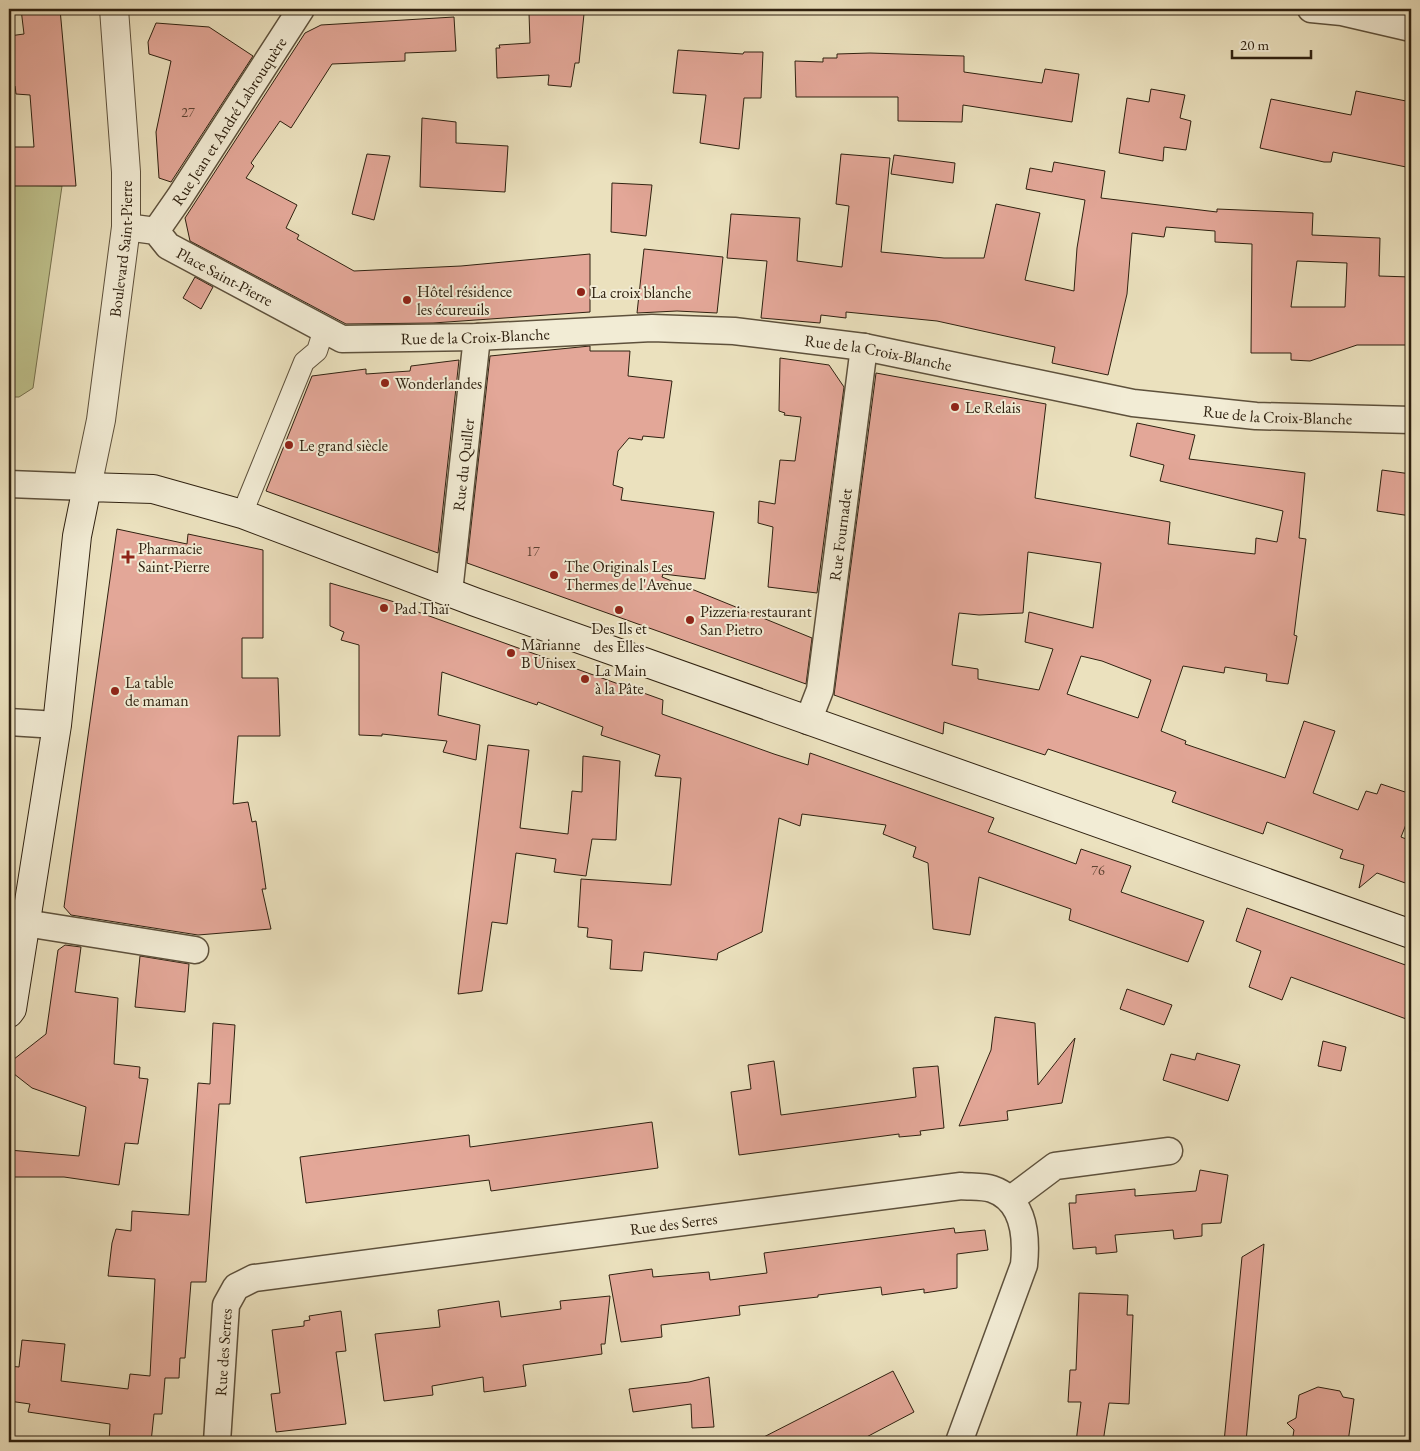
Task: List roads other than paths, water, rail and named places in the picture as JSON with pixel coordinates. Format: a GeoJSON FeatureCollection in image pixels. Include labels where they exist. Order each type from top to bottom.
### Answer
{"type":"FeatureCollection","features":[{"type":"Feature","properties":{"kind":"main road","name":"Boulevard Saint-Pierre"},"geometry":{"type":"LineString","coordinates":[[9,1013],[12,1009],[57,725],[77,536],[101,420],[126,226],[126,172],[114,9]]}},
{"type":"Feature","properties":{"kind":"main road"},"geometry":{"type":"LineString","coordinates":[[87,487],[153,489],[242,514],[448,592],[1411,934]]}},
{"type":"Feature","properties":{"kind":"street","name":"Rue Jean et André Labrouquère"},"geometry":{"type":"LineString","coordinates":[[162,238],[179,198],[302,9]]}},
{"type":"Feature","properties":{"kind":"street"},"geometry":{"type":"LineString","coordinates":[[1312,9],[1342,12],[1411,28]]}},
{"type":"Feature","properties":{"kind":"street","name":"Place Saint-Pierre"},"geometry":{"type":"LineString","coordinates":[[126,226],[162,238],[333,334]]}},
{"type":"Feature","properties":{"kind":"street","name":"Rue de la Croix-Blanche"},"geometry":{"type":"LineString","coordinates":[[333,334],[477,337],[652,328],[734,331],[864,347],[1132,403],[1256,416],[1411,420]]}},
{"type":"Feature","properties":{"kind":"street"},"geometry":{"type":"LineString","coordinates":[[242,514],[304,362],[333,334]]}},
{"type":"Feature","properties":{"kind":"street","name":"Rue du Quiller"},"geometry":{"type":"LineString","coordinates":[[448,592],[477,337]]}},
{"type":"Feature","properties":{"kind":"street","name":"Rue Fournadet"},"geometry":{"type":"LineString","coordinates":[[808,721],[820,690],[864,347]]}},
{"type":"Feature","properties":{"kind":"street"},"geometry":{"type":"LineString","coordinates":[[9,484],[87,487]]}},
{"type":"Feature","properties":{"kind":"street"},"geometry":{"type":"LineString","coordinates":[[9,722],[57,725]]}},
{"type":"Feature","properties":{"kind":"street"},"geometry":{"type":"LineString","coordinates":[[25,923],[195,950]]}},
{"type":"Feature","properties":{"kind":"street"},"geometry":{"type":"LineString","coordinates":[[959,1442],[1024,1265],[1026,1241],[1020,1215],[1011,1199],[1055,1166],[1169,1151]]}},
{"type":"Feature","properties":{"kind":"street","name":"Rue des Serres"},"geometry":{"type":"LineString","coordinates":[[218,1442],[226,1305],[236,1287],[254,1278],[961,1186],[991,1188],[1011,1199]]}},
{"type":"Feature","properties":{"kind":"place","name":"La croix blanche"},"geometry":{"type":"Point","coordinates":[581,292]}},
{"type":"Feature","properties":{"kind":"place","name":"Hôtel résidence les écureuils"},"geometry":{"type":"Point","coordinates":[407,300]}},
{"type":"Feature","properties":{"kind":"place","name":"Wonderlandes"},"geometry":{"type":"Point","coordinates":[385,383]}},
{"type":"Feature","properties":{"kind":"place","name":"Le Relais"},"geometry":{"type":"Point","coordinates":[955,407]}},
{"type":"Feature","properties":{"kind":"place","name":"Le grand siècle"},"geometry":{"type":"Point","coordinates":[289,445]}},
{"type":"Feature","properties":{"kind":"place","name":"Pharmacie Saint-Pierre"},"geometry":{"type":"Point","coordinates":[128,557]}},
{"type":"Feature","properties":{"kind":"place","name":"The Originals Les Thermes de l'Avenue"},"geometry":{"type":"Point","coordinates":[554,575]}},
{"type":"Feature","properties":{"kind":"place","name":"Pad Thaï"},"geometry":{"type":"Point","coordinates":[384,608]}},
{"type":"Feature","properties":{"kind":"place","name":"Des Ils et des Elles"},"geometry":{"type":"Point","coordinates":[619,610]}},
{"type":"Feature","properties":{"kind":"place","name":"Pizzeria restaurant San Pietro"},"geometry":{"type":"Point","coordinates":[690,620]}},
{"type":"Feature","properties":{"kind":"place","name":"Marianne B Unisex"},"geometry":{"type":"Point","coordinates":[511,653]}},
{"type":"Feature","properties":{"kind":"place","name":"La Main à la Pâte"},"geometry":{"type":"Point","coordinates":[585,679]}},
{"type":"Feature","properties":{"kind":"place","name":"La table de maman"},"geometry":{"type":"Point","coordinates":[115,691]}}]}
